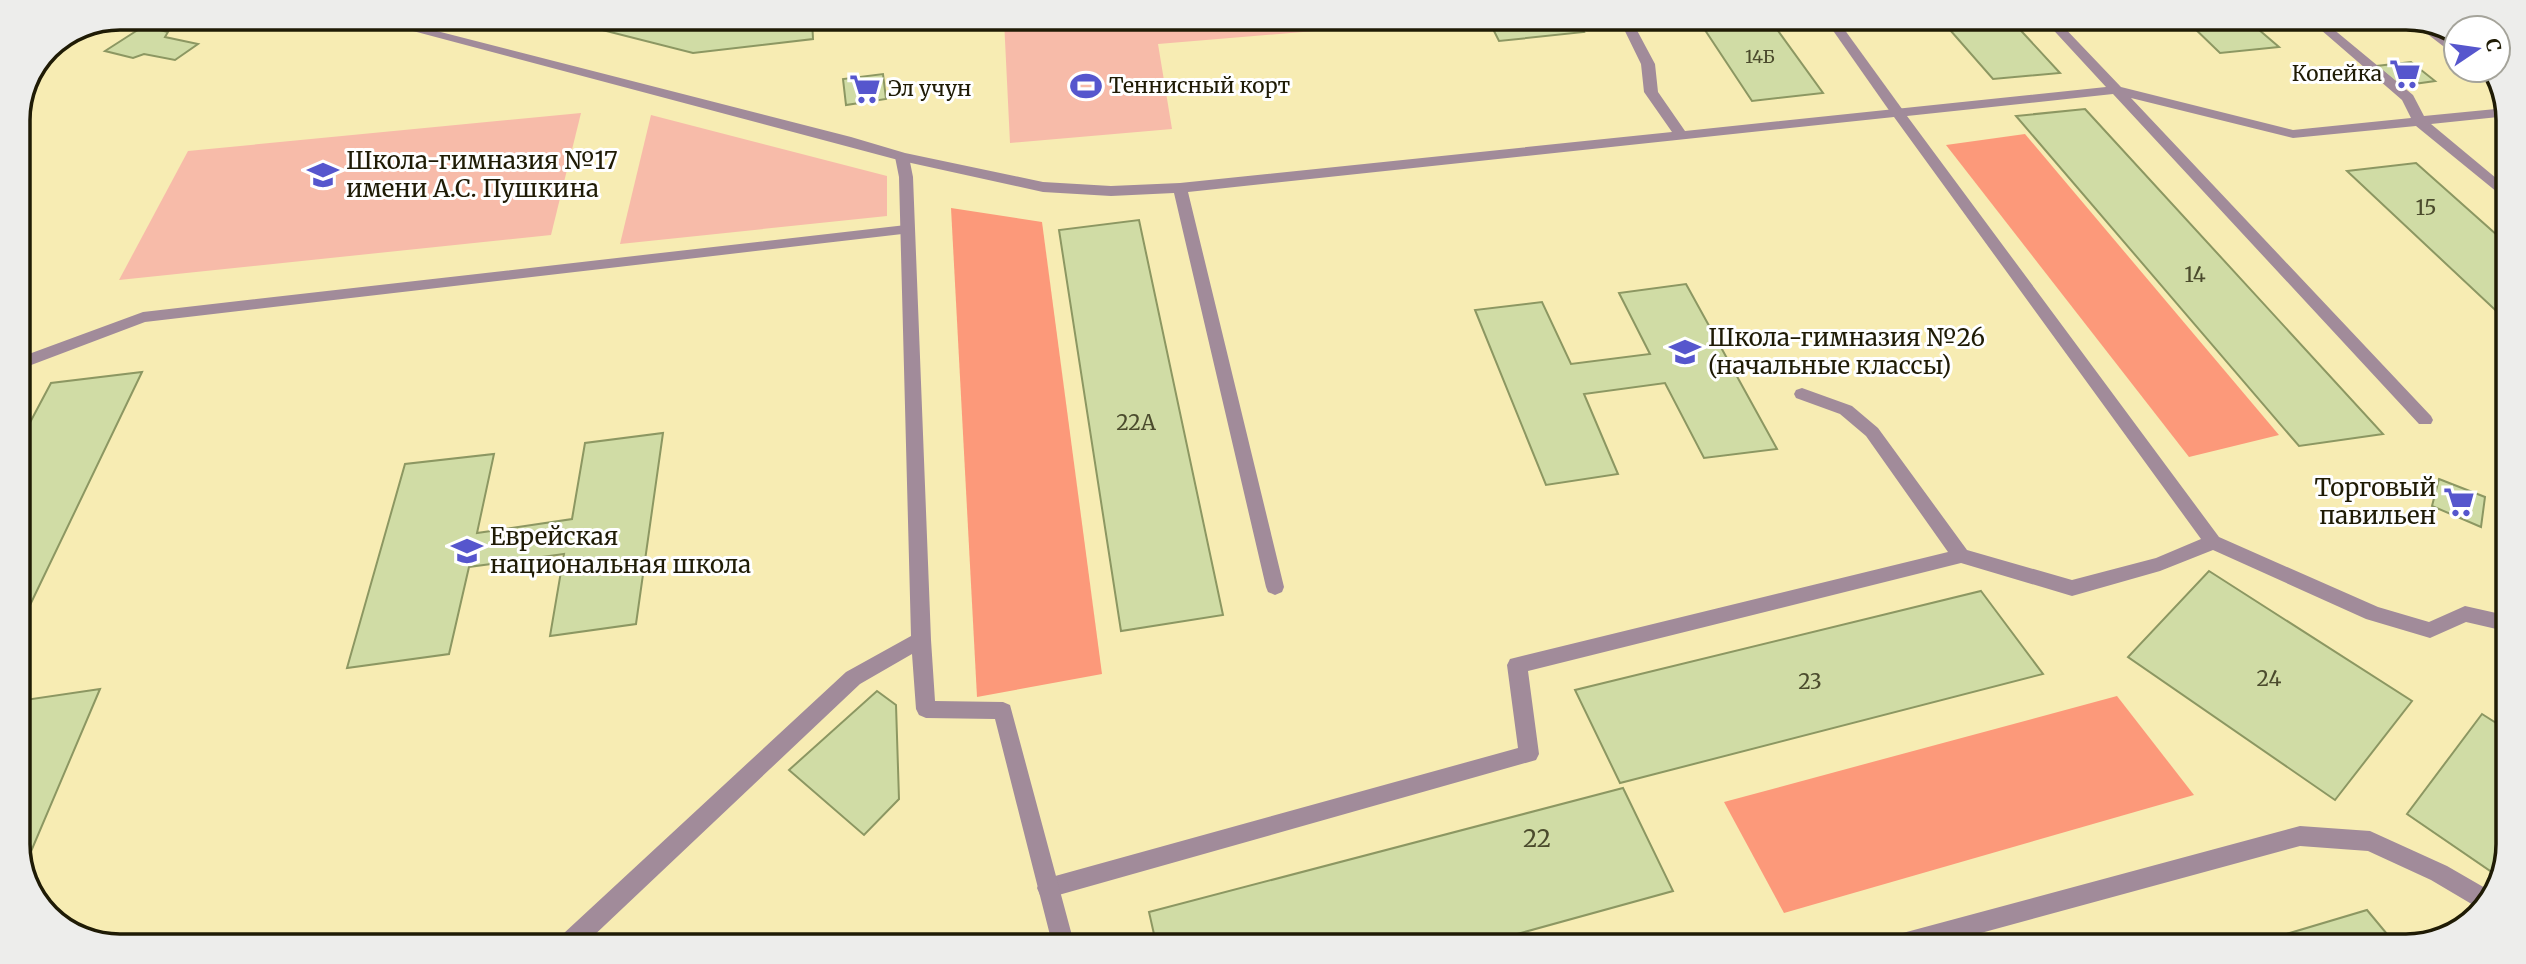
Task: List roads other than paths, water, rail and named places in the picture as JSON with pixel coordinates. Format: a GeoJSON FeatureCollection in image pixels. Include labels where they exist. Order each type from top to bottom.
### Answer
{"type":"FeatureCollection","features":[{"type":"Feature","properties":{"kind":"street"},"geometry":{"type":"LineString","coordinates":[[417,30],[846,140],[902,157],[1043,187],[1111,191],[1180,188],[2116,90],[2293,134],[2496,113]]}},
{"type":"Feature","properties":{"kind":"street"},"geometry":{"type":"LineString","coordinates":[[1631,30],[1648,64],[1651,92],[1682,137]]}},
{"type":"Feature","properties":{"kind":"street"},"geometry":{"type":"LineString","coordinates":[[1839,30],[2213,542],[2373,612],[2430,629],[2465,614],[2496,621]]}},
{"type":"Feature","properties":{"kind":"street"},"geometry":{"type":"LineString","coordinates":[[2060,30],[2425,421]]}},
{"type":"Feature","properties":{"kind":"street"},"geometry":{"type":"LineString","coordinates":[[2327,30],[2408,98],[2419,121],[2496,186]]}},
{"type":"Feature","properties":{"kind":"street"},"geometry":{"type":"LineString","coordinates":[[902,157],[906,177],[921,640],[926,709],[1003,711],[1061,934]]}},
{"type":"Feature","properties":{"kind":"street"},"geometry":{"type":"LineString","coordinates":[[1180,188],[1275,587]]}},
{"type":"Feature","properties":{"kind":"street"},"geometry":{"type":"LineString","coordinates":[[30,359],[143,317],[906,230]]}},
{"type":"Feature","properties":{"kind":"street"},"geometry":{"type":"LineString","coordinates":[[1802,394],[1846,410],[1872,432],[1961,556]]}},
{"type":"Feature","properties":{"kind":"street"},"geometry":{"type":"LineString","coordinates":[[1048,888],[1529,754],[1517,665],[1961,556],[2072,588],[2160,565],[2213,542]]}},
{"type":"Feature","properties":{"kind":"street"},"geometry":{"type":"LineString","coordinates":[[580,934],[853,678],[921,640]]}},
{"type":"Feature","properties":{"kind":"street"},"geometry":{"type":"LineString","coordinates":[[1939,934],[2300,835],[2370,841],[2439,873],[2479,897]]}},
{"type":"Feature","properties":{"kind":"place","name":"Копейка"},"geometry":{"type":"Point","coordinates":[2405,74]}},
{"type":"Feature","properties":{"kind":"place","name":"Теннисный корт"},"geometry":{"type":"Point","coordinates":[1086,86]}},
{"type":"Feature","properties":{"kind":"place","name":"Эл учун"},"geometry":{"type":"Point","coordinates":[865,89]}},
{"type":"Feature","properties":{"kind":"place","name":"Школа-гимназия №17 имени А.С. Пушкина"},"geometry":{"type":"Point","coordinates":[323,175]}},
{"type":"Feature","properties":{"kind":"place","name":"Школа-гимназия №26 (начальные классы)"},"geometry":{"type":"Point","coordinates":[1685,352]}},
{"type":"Feature","properties":{"kind":"place","name":"Торговый павильен"},"geometry":{"type":"Point","coordinates":[2459,502]}},
{"type":"Feature","properties":{"kind":"place","name":"Еврейская национальная школа"},"geometry":{"type":"Point","coordinates":[467,551]}}]}
